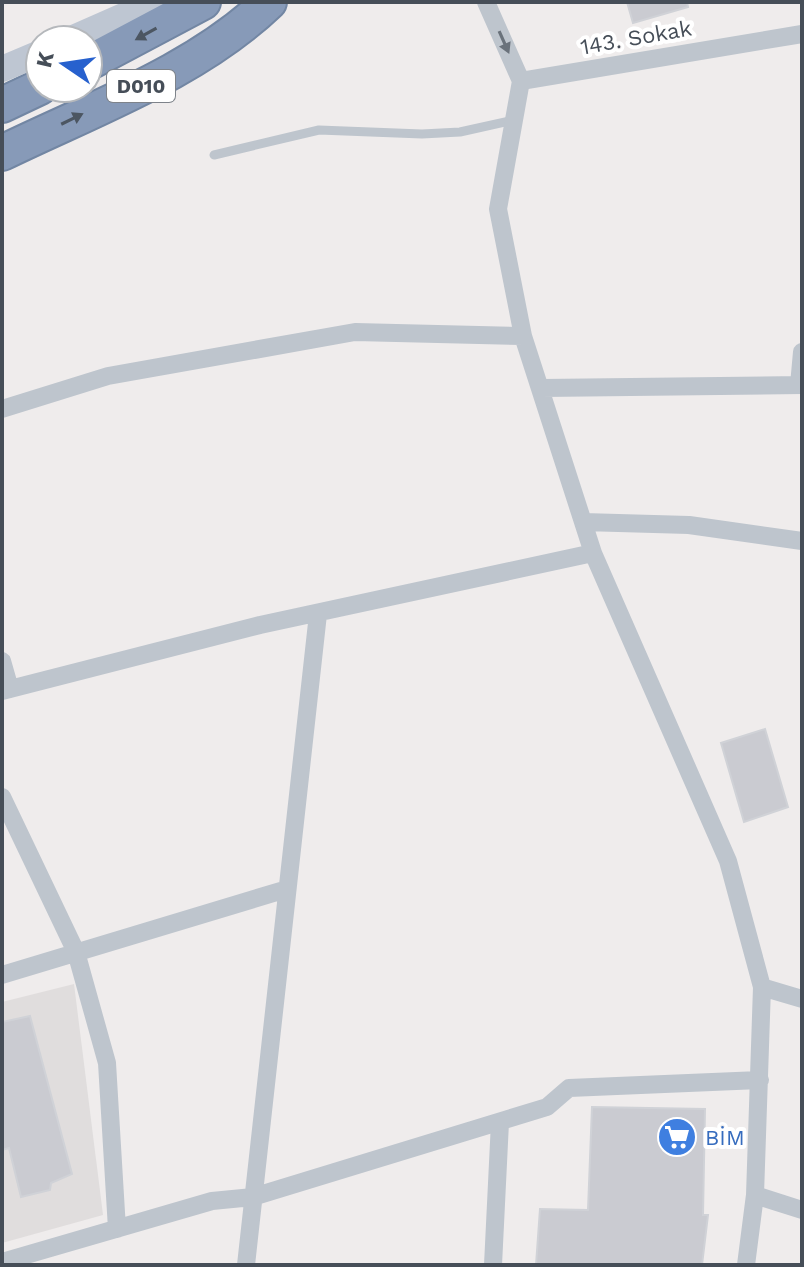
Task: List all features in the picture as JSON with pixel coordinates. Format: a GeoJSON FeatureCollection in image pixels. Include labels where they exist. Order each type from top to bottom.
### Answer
{"type":"FeatureCollection","features":[{"type":"Feature","properties":{"kind":"highway","name":"D010"},"geometry":{"type":"LineString","coordinates":[[104,55],[203,2]]}},
{"type":"Feature","properties":{"kind":"highway","name":"D010"},"geometry":{"type":"LineString","coordinates":[[2,153],[172,71],[251,19],[269,2]]}},
{"type":"Feature","properties":{"kind":"highway"},"geometry":{"type":"LineString","coordinates":[[2,105],[24,95]]}},
{"type":"Feature","properties":{"kind":"street"},"geometry":{"type":"LineString","coordinates":[[104,25],[155,2]]}},
{"type":"Feature","properties":{"kind":"street"},"geometry":{"type":"LineString","coordinates":[[486,2],[521,81],[498,209],[523,336],[593,553],[728,861],[762,987],[755,1195],[746,1265]]}},
{"type":"Feature","properties":{"kind":"street","name":"143. Sokak"},"geometry":{"type":"LineString","coordinates":[[521,81],[800,30]]}},
{"type":"Feature","properties":{"kind":"street"},"geometry":{"type":"LineString","coordinates":[[2,69],[24,60]]}},
{"type":"Feature","properties":{"kind":"street"},"geometry":{"type":"LineString","coordinates":[[2,409],[108,376],[355,332],[523,336]]}},
{"type":"Feature","properties":{"kind":"street"},"geometry":{"type":"LineString","coordinates":[[542,388],[800,385],[802,352]]}},
{"type":"Feature","properties":{"kind":"street"},"geometry":{"type":"LineString","coordinates":[[583,522],[689,525],[802,541]]}},
{"type":"Feature","properties":{"kind":"street"},"geometry":{"type":"LineString","coordinates":[[2,661],[6,690],[260,625],[593,553]]}},
{"type":"Feature","properties":{"kind":"street"},"geometry":{"type":"LineString","coordinates":[[246,1265],[318,614]]}},
{"type":"Feature","properties":{"kind":"street"},"geometry":{"type":"LineString","coordinates":[[2,797],[76,952],[107,1063],[117,1229]]}},
{"type":"Feature","properties":{"kind":"street"},"geometry":{"type":"LineString","coordinates":[[2,975],[287,889]]}},
{"type":"Feature","properties":{"kind":"street"},"geometry":{"type":"LineString","coordinates":[[762,987],[802,999]]}},
{"type":"Feature","properties":{"kind":"street"},"geometry":{"type":"LineString","coordinates":[[2,1262],[212,1201],[253,1197],[500,1122],[547,1107],[569,1088],[760,1080]]}},
{"type":"Feature","properties":{"kind":"street"},"geometry":{"type":"LineString","coordinates":[[493,1265],[500,1122]]}},
{"type":"Feature","properties":{"kind":"street"},"geometry":{"type":"LineString","coordinates":[[755,1195],[802,1210]]}},
{"type":"Feature","properties":{"kind":"lane"},"geometry":{"type":"LineString","coordinates":[[214,155],[319,130],[422,134],[460,132],[514,120]]}},
{"type":"Feature","properties":{"kind":"shaded area"},"geometry":{"type":"Polygon","coordinates":[[[74,984],[103,1215],[2,1243],[2,1002],[74,984]]]}},
{"type":"Feature","properties":{"kind":"building"},"geometry":{"type":"Polygon","coordinates":[[[627,2],[687,2],[688,7],[633,23],[627,2]]]}},
{"type":"Feature","properties":{"kind":"building"},"geometry":{"type":"Polygon","coordinates":[[[765,729],[788,807],[744,822],[721,743],[765,729]]]}},
{"type":"Feature","properties":{"kind":"building"},"geometry":{"type":"Polygon","coordinates":[[[30,1016],[72,1174],[51,1183],[50,1190],[21,1197],[9,1148],[2,1150],[2,1022],[30,1016]]]}},
{"type":"Feature","properties":{"kind":"building"},"geometry":{"type":"Polygon","coordinates":[[[592,1107],[705,1109],[703,1215],[708,1215],[702,1265],[536,1265],[540,1209],[588,1210],[592,1107]]]}},
{"type":"Feature","properties":{"kind":"place","name":"BİM"},"geometry":{"type":"Point","coordinates":[677,1137]}}]}
